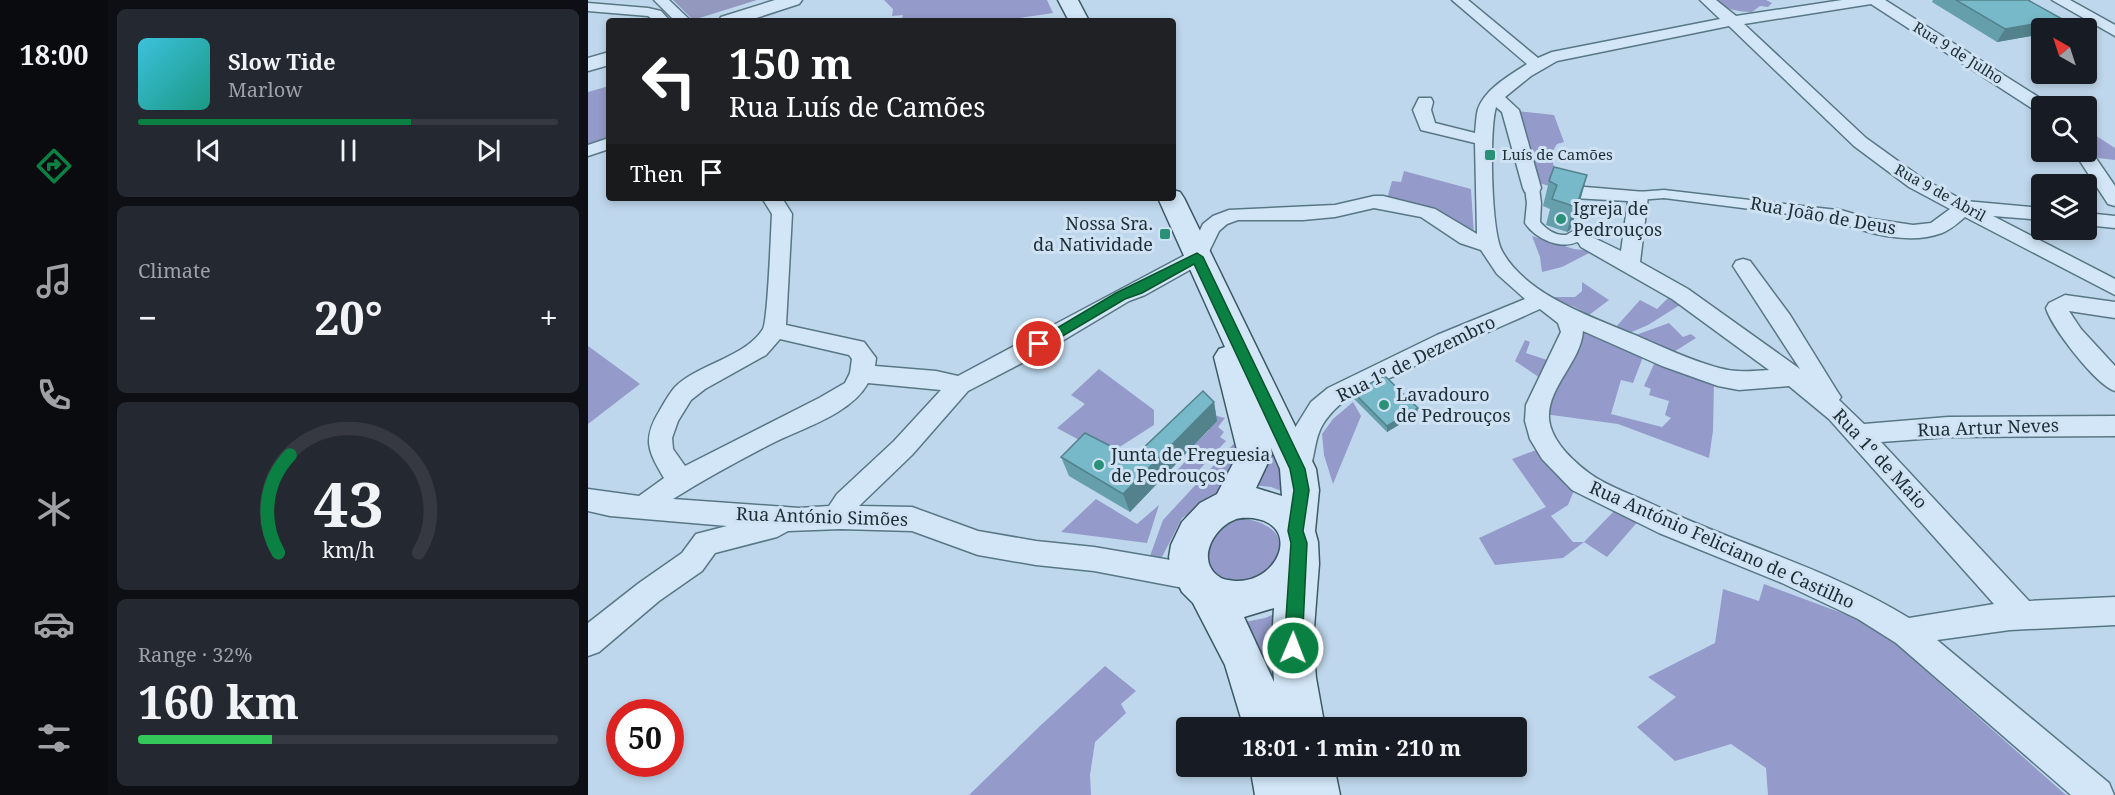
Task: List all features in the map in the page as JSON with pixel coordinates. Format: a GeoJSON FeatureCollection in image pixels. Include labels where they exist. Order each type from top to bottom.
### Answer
{"type":"FeatureCollection","features":[{"type":"Feature","properties":{"kind":"main road"},"geometry":{"type":"LineString","coordinates":[[1068,0],[1077,18]]}},
{"type":"Feature","properties":{"kind":"main road"},"geometry":{"type":"LineString","coordinates":[[1172,201],[1298,469],[1301,490],[1293,658],[1301,717]]}},
{"type":"Feature","properties":{"kind":"main road"},"geometry":{"type":"LineString","coordinates":[[1212,288],[1255,454],[1230,505]]}},
{"type":"Feature","properties":{"kind":"main road"},"geometry":{"type":"LineString","coordinates":[[1201,584],[1225,598],[1244,599],[1263,595],[1279,585],[1291,572],[1297,543],[1290,521],[1269,506],[1257,503],[1230,505],[1215,511],[1202,521],[1193,534],[1188,549],[1201,584],[1251,673],[1264,717]]}},
{"type":"Feature","properties":{"kind":"main road"},"geometry":{"type":"LineString","coordinates":[[1275,777],[1278,795]]}},
{"type":"Feature","properties":{"kind":"main road"},"geometry":{"type":"LineString","coordinates":[[1313,777],[1317,795]]}},
{"type":"Feature","properties":{"kind":"street"},"geometry":{"type":"LineString","coordinates":[[661,0],[681,18]]}},
{"type":"Feature","properties":{"kind":"street"},"geometry":{"type":"LineString","coordinates":[[737,18],[793,0]]}},
{"type":"Feature","properties":{"kind":"street"},"geometry":{"type":"LineString","coordinates":[[1459,0],[1509,39],[1536,64]]}},
{"type":"Feature","properties":{"kind":"street","name":"Rua 9 de Abril"},"geometry":{"type":"LineString","coordinates":[[1707,0],[1733,21],[1852,134],[1891,166],[1916,183],[2115,288]]}},
{"type":"Feature","properties":{"kind":"street"},"geometry":{"type":"LineString","coordinates":[[841,517],[841,510],[846,502],[903,448],[960,385],[1039,344],[1120,296],[1137,290],[1197,257],[1210,228],[1220,220],[1236,214],[1303,214],[1347,210],[1374,202],[1399,205],[1428,213],[1467,238],[1489,246],[1483,140],[1488,108],[1496,98],[1536,64],[1567,53],[1733,21],[1872,0]]}},
{"type":"Feature","properties":{"kind":"street","name":"Rua 9 de Julho"},"geometry":{"type":"LineString","coordinates":[[1872,0],[2031,100]]}},
{"type":"Feature","properties":{"kind":"street"},"geometry":{"type":"LineString","coordinates":[[2059,0],[2115,31]]}},
{"type":"Feature","properties":{"kind":"street"},"geometry":{"type":"LineString","coordinates":[[588,7],[648,12],[660,18]]}},
{"type":"Feature","properties":{"kind":"street"},"geometry":{"type":"LineString","coordinates":[[588,65],[606,59]]}},
{"type":"Feature","properties":{"kind":"street"},"geometry":{"type":"LineString","coordinates":[[1496,98],[1510,110],[1532,188],[1534,203],[1532,223],[1544,236],[1568,240],[1577,235],[1587,242]]}},
{"type":"Feature","properties":{"kind":"street"},"geometry":{"type":"LineString","coordinates":[[1425,102],[1422,110],[1427,126],[1483,140]]}},
{"type":"Feature","properties":{"kind":"street"},"geometry":{"type":"LineString","coordinates":[[588,152],[606,143]]}},
{"type":"Feature","properties":{"kind":"street"},"geometry":{"type":"LineString","coordinates":[[2090,162],[2115,200]]}},
{"type":"Feature","properties":{"kind":"street"},"geometry":{"type":"LineString","coordinates":[[1573,192],[1638,196],[1629,265]]}},
{"type":"Feature","properties":{"kind":"street","name":"Rua João de Deus"},"geometry":{"type":"LineString","coordinates":[[1638,196],[1664,194],[1837,215],[1883,229],[1933,230],[1965,207]]}},
{"type":"Feature","properties":{"kind":"street"},"geometry":{"type":"LineString","coordinates":[[680,481],[661,451],[660,438],[667,419],[683,394],[697,383],[759,349],[775,330],[782,214],[775,201]]}},
{"type":"Feature","properties":{"kind":"street"},"geometry":{"type":"LineString","coordinates":[[1965,207],[2031,213]]}},
{"type":"Feature","properties":{"kind":"street"},"geometry":{"type":"LineString","coordinates":[[2097,220],[2115,222]]}},
{"type":"Feature","properties":{"kind":"street","name":"Rua 1º de Maio"},"geometry":{"type":"LineString","coordinates":[[1587,242],[1680,294],[1794,376],[1838,412],[1861,434],[2022,615]]}},
{"type":"Feature","properties":{"kind":"street","name":"Rua António Feliciano de Castilho"},"geometry":{"type":"LineString","coordinates":[[1489,246],[1507,272],[1568,321],[1572,335],[1538,405],[1537,421],[1543,439],[1563,466],[1581,482],[1635,510],[1725,549],[1825,588],[1868,609],[1906,633],[2097,795]]}},
{"type":"Feature","properties":{"kind":"street"},"geometry":{"type":"LineString","coordinates":[[1743,266],[1782,321],[1838,412]]}},
{"type":"Feature","properties":{"kind":"street"},"geometry":{"type":"LineString","coordinates":[[2115,310],[2065,303],[2057,308],[2067,328],[2115,382]]}},
{"type":"Feature","properties":{"kind":"street"},"geometry":{"type":"LineString","coordinates":[[1550,305],[1671,360],[1718,377],[1738,381],[1794,376]]}},
{"type":"Feature","properties":{"kind":"street","name":"Rua 1º de Dezembro"},"geometry":{"type":"LineString","coordinates":[[1298,469],[1305,431],[1320,409],[1336,394],[1445,341],[1550,305]]}},
{"type":"Feature","properties":{"kind":"street"},"geometry":{"type":"LineString","coordinates":[[646,506],[656,496],[680,481],[828,405],[853,389],[862,374],[864,358],[856,348],[775,330]]}},
{"type":"Feature","properties":{"kind":"street"},"geometry":{"type":"LineString","coordinates":[[862,374],[936,380],[960,385]]}},
{"type":"Feature","properties":{"kind":"street","name":"Rua Artur Neves"},"geometry":{"type":"LineString","coordinates":[[1861,434],[1948,427],[2115,426]]}},
{"type":"Feature","properties":{"kind":"street","name":"Rua António Simões"},"geometry":{"type":"LineString","coordinates":[[588,500],[610,505],[646,506],[800,520],[841,517],[912,519],[978,543],[1036,554],[1094,559],[1201,584]]}},
{"type":"Feature","properties":{"kind":"street"},"geometry":{"type":"LineString","coordinates":[[588,642],[649,592],[692,562],[706,543],[800,520]]}},
{"type":"Feature","properties":{"kind":"street"},"geometry":{"type":"LineString","coordinates":[[1906,633],[1939,624],[2022,615],[2115,611]]}},
{"type":"Feature","properties":{"kind":"shaded area"},"geometry":{"type":"Polygon","coordinates":[[[673,0],[757,0],[699,18],[691,18],[673,0]]]}},
{"type":"Feature","properties":{"kind":"shaded area"},"geometry":{"type":"Polygon","coordinates":[[[884,0],[1047,0],[1053,13],[1020,18],[902,18],[903,15],[892,16],[893,9],[884,0]]]}},
{"type":"Feature","properties":{"kind":"shaded area"},"geometry":{"type":"Polygon","coordinates":[[[1714,0],[1766,0],[1772,3],[1768,7],[1760,6],[1752,12],[1747,12],[1727,8],[1714,0]]]}},
{"type":"Feature","properties":{"kind":"shaded area"},"geometry":{"type":"Polygon","coordinates":[[[606,87],[606,139],[588,148],[588,92],[606,87]]]}},
{"type":"Feature","properties":{"kind":"shaded area"},"geometry":{"type":"Polygon","coordinates":[[[1517,111],[1554,115],[1564,142],[1557,144],[1551,154],[1559,189],[1536,182],[1517,111]]]}},
{"type":"Feature","properties":{"kind":"shaded area"},"geometry":{"type":"Polygon","coordinates":[[[2097,136],[2115,148],[2115,160],[2098,158],[2097,136]]]}},
{"type":"Feature","properties":{"kind":"shaded area"},"geometry":{"type":"Polygon","coordinates":[[[1404,171],[1471,189],[1474,236],[1387,199],[1392,181],[1401,182],[1404,171]]]}},
{"type":"Feature","properties":{"kind":"shaded area"},"geometry":{"type":"Polygon","coordinates":[[[1532,236],[1574,249],[1593,251],[1562,267],[1542,272],[1540,257],[1532,236]]]}},
{"type":"Feature","properties":{"kind":"shaded area"},"geometry":{"type":"Polygon","coordinates":[[[1582,282],[1609,300],[1589,315],[1548,297],[1575,297],[1582,291],[1582,282]]]}},
{"type":"Feature","properties":{"kind":"shaded area"},"geometry":{"type":"Polygon","coordinates":[[[1669,297],[1683,303],[1648,325],[1627,334],[1615,328],[1640,300],[1657,309],[1669,297]]]}},
{"type":"Feature","properties":{"kind":"shaded area"},"geometry":{"type":"Polygon","coordinates":[[[1669,323],[1683,337],[1691,334],[1696,338],[1672,353],[1633,336],[1669,323]]]}},
{"type":"Feature","properties":{"kind":"shaded area"},"geometry":{"type":"Polygon","coordinates":[[[1583,331],[1643,357],[1633,383],[1621,380],[1611,414],[1662,427],[1671,418],[1665,415],[1669,401],[1649,395],[1651,389],[1644,386],[1655,362],[1714,383],[1713,431],[1709,458],[1618,424],[1544,414],[1583,331]]]}},
{"type":"Feature","properties":{"kind":"shaded area"},"geometry":{"type":"Polygon","coordinates":[[[1525,340],[1530,342],[1526,353],[1550,361],[1540,378],[1515,361],[1525,340]]]}},
{"type":"Feature","properties":{"kind":"shaded area"},"geometry":{"type":"Polygon","coordinates":[[[588,346],[640,384],[588,424],[588,346]]]}},
{"type":"Feature","properties":{"kind":"shaded area"},"geometry":{"type":"Polygon","coordinates":[[[1099,369],[1154,410],[1154,425],[1107,455],[1057,428],[1085,404],[1071,395],[1099,369]]]}},
{"type":"Feature","properties":{"kind":"shaded area"},"geometry":{"type":"Polygon","coordinates":[[[1353,402],[1361,416],[1333,484],[1324,455],[1322,434],[1333,419],[1353,402]]]}},
{"type":"Feature","properties":{"kind":"shaded area"},"geometry":{"type":"Polygon","coordinates":[[[1213,415],[1225,418],[1218,427],[1224,432],[1220,437],[1226,441],[1186,484],[1171,477],[1194,452],[1190,449],[1209,430],[1195,421],[1213,415]]]}},
{"type":"Feature","properties":{"kind":"shaded area"},"geometry":{"type":"Polygon","coordinates":[[[1260,423],[1278,455],[1289,494],[1271,487],[1252,485],[1260,423]]]}},
{"type":"Feature","properties":{"kind":"shaded area"},"geometry":{"type":"Polygon","coordinates":[[[1239,438],[1242,445],[1228,481],[1215,497],[1182,518],[1161,559],[1150,556],[1163,520],[1239,438]]]}},
{"type":"Feature","properties":{"kind":"shaded area"},"geometry":{"type":"Polygon","coordinates":[[[1539,449],[1575,488],[1568,505],[1551,516],[1573,542],[1584,542],[1563,558],[1495,565],[1479,538],[1546,507],[1512,459],[1539,449]]]}},
{"type":"Feature","properties":{"kind":"shaded area"},"geometry":{"type":"Polygon","coordinates":[[[1096,499],[1137,524],[1159,505],[1147,543],[1061,532],[1096,499]]]}},
{"type":"Feature","properties":{"kind":"shaded area"},"geometry":{"type":"Polygon","coordinates":[[[1617,508],[1640,519],[1607,557],[1584,542],[1617,508]]]}},
{"type":"Feature","properties":{"kind":"shaded area"},"geometry":{"type":"Polygon","coordinates":[[[1238,519],[1248,519],[1266,525],[1278,537],[1280,545],[1274,563],[1258,579],[1242,584],[1226,581],[1214,571],[1207,558],[1207,544],[1217,530],[1238,519]]]}},
{"type":"Feature","properties":{"kind":"shaded area"},"geometry":{"type":"Polygon","coordinates":[[[1764,584],[1874,625],[2066,795],[1768,795],[1766,768],[1731,744],[1675,761],[1637,727],[1676,697],[1648,677],[1715,643],[1723,589],[1759,601],[1764,584]]]}},
{"type":"Feature","properties":{"kind":"shaded area"},"geometry":{"type":"Polygon","coordinates":[[[1281,611],[1289,717],[1286,717],[1245,622],[1265,618],[1281,611]]]}},
{"type":"Feature","properties":{"kind":"shaded area"},"geometry":{"type":"Polygon","coordinates":[[[1105,666],[1136,691],[1121,704],[1126,713],[1095,742],[1090,775],[1091,795],[969,795],[1040,726],[1105,666]]]}},
{"type":"Feature","properties":{"kind":"building"},"geometry":{"type":"Polygon","coordinates":[[[1956,0],[2028,0],[2060,18],[2031,18],[2031,24],[2005,29],[1956,0]]]}},
{"type":"Feature","properties":{"kind":"building"},"geometry":{"type":"Polygon","coordinates":[[[1554,167],[1587,175],[1577,204],[1573,206],[1552,199],[1557,185],[1549,181],[1554,167]]]}},
{"type":"Feature","properties":{"kind":"building","name":"Lavadouro de Pedrouços"},"geometry":{"type":"Polygon","coordinates":[[[1385,376],[1418,408],[1387,426],[1353,392],[1385,376]]]}},
{"type":"Feature","properties":{"kind":"building"},"geometry":{"type":"Polygon","coordinates":[[[1203,391],[1214,402],[1123,494],[1061,457],[1085,433],[1126,454],[1130,449],[1138,453],[1203,391]]]}},
{"type":"Feature","properties":{"kind":"place","name":"Luís de Camões"},"geometry":{"type":"Point","coordinates":[1490,155]}},
{"type":"Feature","properties":{"kind":"place","name":"Igreja de Pedrouços"},"geometry":{"type":"Point","coordinates":[1561,219]}},
{"type":"Feature","properties":{"kind":"place","name":"Nossa Sra. da Natividade"},"geometry":{"type":"Point","coordinates":[1165,234]}},
{"type":"Feature","properties":{"kind":"place","name":"Lavadouro de Pedrouços"},"geometry":{"type":"Point","coordinates":[1384,405]}},
{"type":"Feature","properties":{"kind":"place","name":"Junta de Freguesia de Pedrouços"},"geometry":{"type":"Point","coordinates":[1099,465]}},
{"type":"Feature","properties":{"kind":"route"},"geometry":{"type":"LineString","coordinates":[[1039,344],[1120,296],[1137,290],[1197,257],[1298,469],[1301,490],[1296,531],[1299,543],[1293,648]]}}]}
